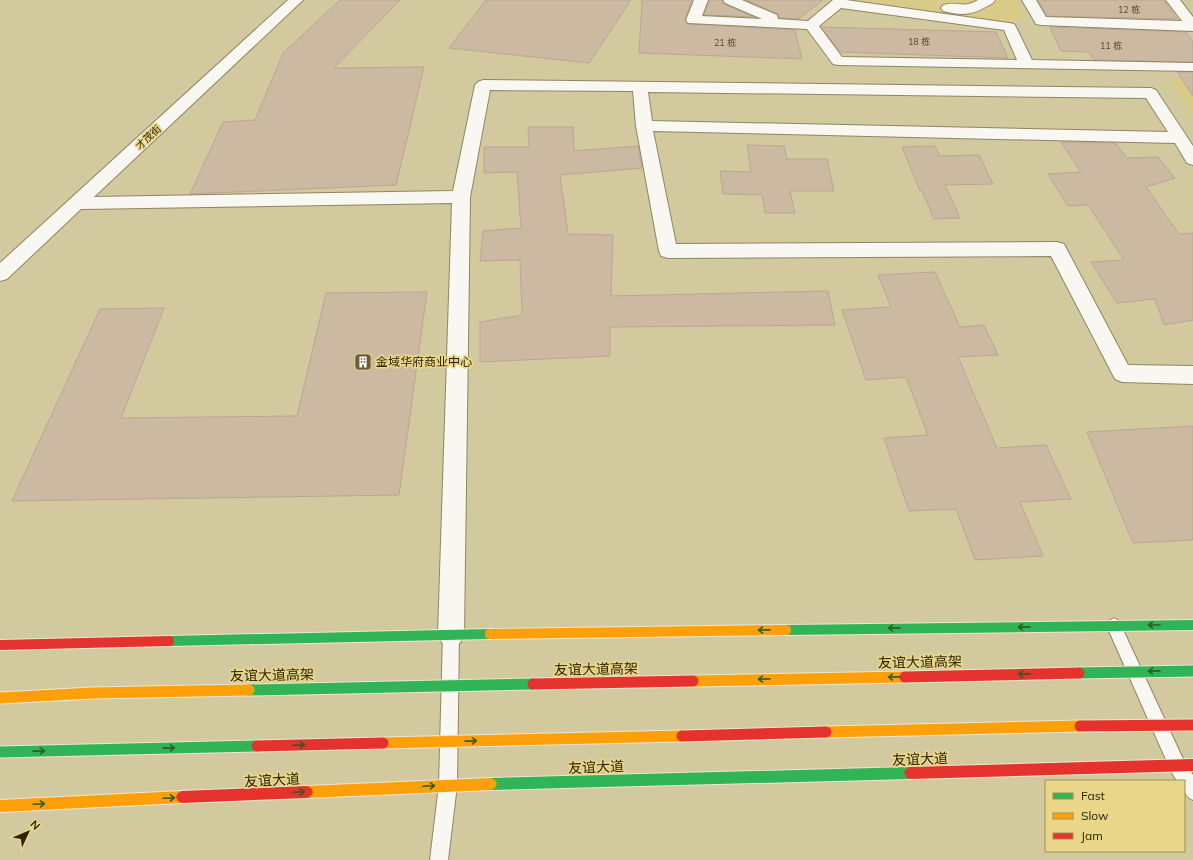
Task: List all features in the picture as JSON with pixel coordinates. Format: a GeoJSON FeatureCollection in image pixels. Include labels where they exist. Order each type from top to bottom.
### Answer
{"type":"FeatureCollection","features":[{"type":"Feature","properties":{"kind":"main road"},"geometry":{"type":"LineString","coordinates":[[0,645],[451,634],[1193,625]]}},
{"type":"Feature","properties":{"kind":"main road","name":"友谊大道高架"},"geometry":{"type":"LineString","coordinates":[[0,698],[100,693],[1193,671]]}},
{"type":"Feature","properties":{"kind":"main road"},"geometry":{"type":"LineString","coordinates":[[0,752],[1124,725],[1193,725]]}},
{"type":"Feature","properties":{"kind":"main road","name":"友谊大道"},"geometry":{"type":"LineString","coordinates":[[0,806],[448,785],[1193,766]]}},
{"type":"Feature","properties":{"kind":"street","name":"才茂街"},"geometry":{"type":"LineString","coordinates":[[0,274],[296,0]]}},
{"type":"Feature","properties":{"kind":"street"},"geometry":{"type":"LineString","coordinates":[[700,0],[693,20],[811,25],[838,3],[1009,28],[1027,64]]}},
{"type":"Feature","properties":{"kind":"street"},"geometry":{"type":"LineString","coordinates":[[730,0],[784,24]]}},
{"type":"Feature","properties":{"kind":"street"},"geometry":{"type":"LineString","coordinates":[[928,3],[935,6],[971,10],[988,0]]}},
{"type":"Feature","properties":{"kind":"street"},"geometry":{"type":"LineString","coordinates":[[1029,0],[1041,21],[1193,26]]}},
{"type":"Feature","properties":{"kind":"street"},"geometry":{"type":"LineString","coordinates":[[1173,0],[1193,26]]}},
{"type":"Feature","properties":{"kind":"street"},"geometry":{"type":"LineString","coordinates":[[811,25],[838,61],[1193,68]]}},
{"type":"Feature","properties":{"kind":"street"},"geometry":{"type":"LineString","coordinates":[[451,634],[461,197],[483,85],[1151,94],[1193,159]]}},
{"type":"Feature","properties":{"kind":"street"},"geometry":{"type":"LineString","coordinates":[[640,87],[644,126],[668,251],[1057,249],[1122,373],[1193,375]]}},
{"type":"Feature","properties":{"kind":"street"},"geometry":{"type":"LineString","coordinates":[[644,126],[1180,138]]}},
{"type":"Feature","properties":{"kind":"street"},"geometry":{"type":"LineString","coordinates":[[77,202],[461,197]]}},
{"type":"Feature","properties":{"kind":"lane"},"geometry":{"type":"LineString","coordinates":[[1114,626],[1177,766],[1193,791]]}},
{"type":"Feature","properties":{"kind":"lane"},"geometry":{"type":"LineString","coordinates":[[439,860],[448,785],[451,634]]}},
{"type":"Feature","properties":{"kind":"shaded area"},"geometry":{"type":"Polygon","coordinates":[[[862,0],[1016,0],[1024,15],[1012,23],[862,0]]]}},
{"type":"Feature","properties":{"kind":"shaded area"},"geometry":{"type":"Polygon","coordinates":[[[1169,79],[1193,79],[1193,116],[1169,79]]]}},
{"type":"Feature","properties":{"kind":"building"},"geometry":{"type":"Polygon","coordinates":[[[340,0],[400,0],[334,68],[424,67],[396,185],[190,194],[223,122],[255,120],[283,53],[340,0]]]}},
{"type":"Feature","properties":{"kind":"building"},"geometry":{"type":"Polygon","coordinates":[[[486,0],[631,0],[589,63],[449,48],[486,0]]]}},
{"type":"Feature","properties":{"kind":"building"},"geometry":{"type":"Polygon","coordinates":[[[642,0],[692,0],[685,19],[688,24],[795,30],[802,59],[639,53],[642,0]]]}},
{"type":"Feature","properties":{"kind":"building"},"geometry":{"type":"Polygon","coordinates":[[[709,0],[722,0],[724,4],[754,17],[704,15],[709,0]]]}},
{"type":"Feature","properties":{"kind":"building"},"geometry":{"type":"Polygon","coordinates":[[[746,0],[823,0],[798,19],[779,18],[778,14],[746,0]]]}},
{"type":"Feature","properties":{"kind":"building"},"geometry":{"type":"Polygon","coordinates":[[[1038,0],[1164,0],[1177,19],[1047,16],[1038,0]]]}},
{"type":"Feature","properties":{"kind":"building"},"geometry":{"type":"Polygon","coordinates":[[[821,27],[996,32],[1008,58],[840,52],[821,27]]]}},
{"type":"Feature","properties":{"kind":"building"},"geometry":{"type":"Polygon","coordinates":[[[1050,27],[1186,32],[1193,42],[1193,62],[1094,60],[1089,52],[1061,51],[1050,27]]]}},
{"type":"Feature","properties":{"kind":"building"},"geometry":{"type":"Polygon","coordinates":[[[1177,72],[1193,72],[1193,96],[1177,72]]]}},
{"type":"Feature","properties":{"kind":"building"},"geometry":{"type":"Polygon","coordinates":[[[528,127],[573,127],[574,151],[638,146],[642,168],[560,175],[568,234],[613,235],[611,296],[828,291],[835,325],[610,327],[610,356],[480,362],[480,322],[522,315],[520,260],[480,261],[483,231],[521,228],[517,172],[484,173],[484,147],[529,147],[528,127]]]}},
{"type":"Feature","properties":{"kind":"building"},"geometry":{"type":"Polygon","coordinates":[[[1061,142],[1115,143],[1127,158],[1158,157],[1175,178],[1146,187],[1179,234],[1193,233],[1193,320],[1164,325],[1155,299],[1117,303],[1091,262],[1124,260],[1088,205],[1068,206],[1048,174],[1081,172],[1061,142]]]}},
{"type":"Feature","properties":{"kind":"building"},"geometry":{"type":"Polygon","coordinates":[[[747,145],[784,146],[787,159],[827,159],[834,191],[790,191],[795,213],[765,213],[762,195],[723,194],[720,171],[751,172],[747,145]]]}},
{"type":"Feature","properties":{"kind":"building"},"geometry":{"type":"Polygon","coordinates":[[[935,146],[940,156],[979,155],[993,184],[945,185],[960,218],[934,219],[922,191],[920,191],[902,147],[935,146]]]}},
{"type":"Feature","properties":{"kind":"building"},"geometry":{"type":"Polygon","coordinates":[[[935,272],[960,327],[984,325],[998,355],[958,357],[997,448],[1046,445],[1071,499],[1020,502],[1043,556],[975,560],[956,509],[909,511],[884,438],[928,435],[906,377],[866,380],[842,310],[891,307],[878,275],[935,272]]]}},
{"type":"Feature","properties":{"kind":"building","name":"金域华府商业中心"},"geometry":{"type":"Polygon","coordinates":[[[427,292],[399,495],[12,501],[100,309],[164,308],[121,418],[297,416],[326,293],[427,292]]]}},
{"type":"Feature","properties":{"kind":"building"},"geometry":{"type":"Polygon","coordinates":[[[1193,426],[1193,540],[1133,543],[1087,432],[1193,426]]]}},
{"type":"Feature","properties":{"kind":"traffic: fast"},"geometry":{"type":"LineString","coordinates":[[786,630],[1193,625]]}},
{"type":"Feature","properties":{"kind":"traffic: fast"},"geometry":{"type":"LineString","coordinates":[[169,641],[490,634]]}},
{"type":"Feature","properties":{"kind":"traffic: fast"},"geometry":{"type":"LineString","coordinates":[[1079,673],[1193,671]]}},
{"type":"Feature","properties":{"kind":"traffic: fast"},"geometry":{"type":"LineString","coordinates":[[249,690],[533,684]]}},
{"type":"Feature","properties":{"kind":"traffic: fast"},"geometry":{"type":"LineString","coordinates":[[0,752],[257,746]]}},
{"type":"Feature","properties":{"kind":"traffic: fast"},"geometry":{"type":"LineString","coordinates":[[491,784],[910,773]]}},
{"type":"Feature","properties":{"kind":"traffic: slow"},"geometry":{"type":"LineString","coordinates":[[490,634],[786,630]]}},
{"type":"Feature","properties":{"kind":"traffic: slow"},"geometry":{"type":"LineString","coordinates":[[693,681],[905,677]]}},
{"type":"Feature","properties":{"kind":"traffic: slow"},"geometry":{"type":"LineString","coordinates":[[0,698],[92,693],[249,690]]}},
{"type":"Feature","properties":{"kind":"traffic: slow"},"geometry":{"type":"LineString","coordinates":[[826,732],[1080,726]]}},
{"type":"Feature","properties":{"kind":"traffic: slow"},"geometry":{"type":"LineString","coordinates":[[383,743],[682,736]]}},
{"type":"Feature","properties":{"kind":"traffic: slow"},"geometry":{"type":"LineString","coordinates":[[307,792],[491,784]]}},
{"type":"Feature","properties":{"kind":"traffic: slow"},"geometry":{"type":"LineString","coordinates":[[0,806],[182,797]]}},
{"type":"Feature","properties":{"kind":"traffic: jam"},"geometry":{"type":"LineString","coordinates":[[0,645],[169,641]]}},
{"type":"Feature","properties":{"kind":"traffic: jam"},"geometry":{"type":"LineString","coordinates":[[905,677],[1079,673]]}},
{"type":"Feature","properties":{"kind":"traffic: jam"},"geometry":{"type":"LineString","coordinates":[[533,684],[693,681]]}},
{"type":"Feature","properties":{"kind":"traffic: jam"},"geometry":{"type":"LineString","coordinates":[[1080,726],[1193,725]]}},
{"type":"Feature","properties":{"kind":"traffic: jam"},"geometry":{"type":"LineString","coordinates":[[682,736],[826,732]]}},
{"type":"Feature","properties":{"kind":"traffic: jam"},"geometry":{"type":"LineString","coordinates":[[257,746],[383,743]]}},
{"type":"Feature","properties":{"kind":"traffic: jam"},"geometry":{"type":"LineString","coordinates":[[910,773],[1193,765]]}},
{"type":"Feature","properties":{"kind":"traffic: jam"},"geometry":{"type":"LineString","coordinates":[[182,797],[307,792]]}},
{"type":"Feature","properties":{"kind":"place","name":"金域华府商业中心"},"geometry":{"type":"Point","coordinates":[363,362]}}]}
